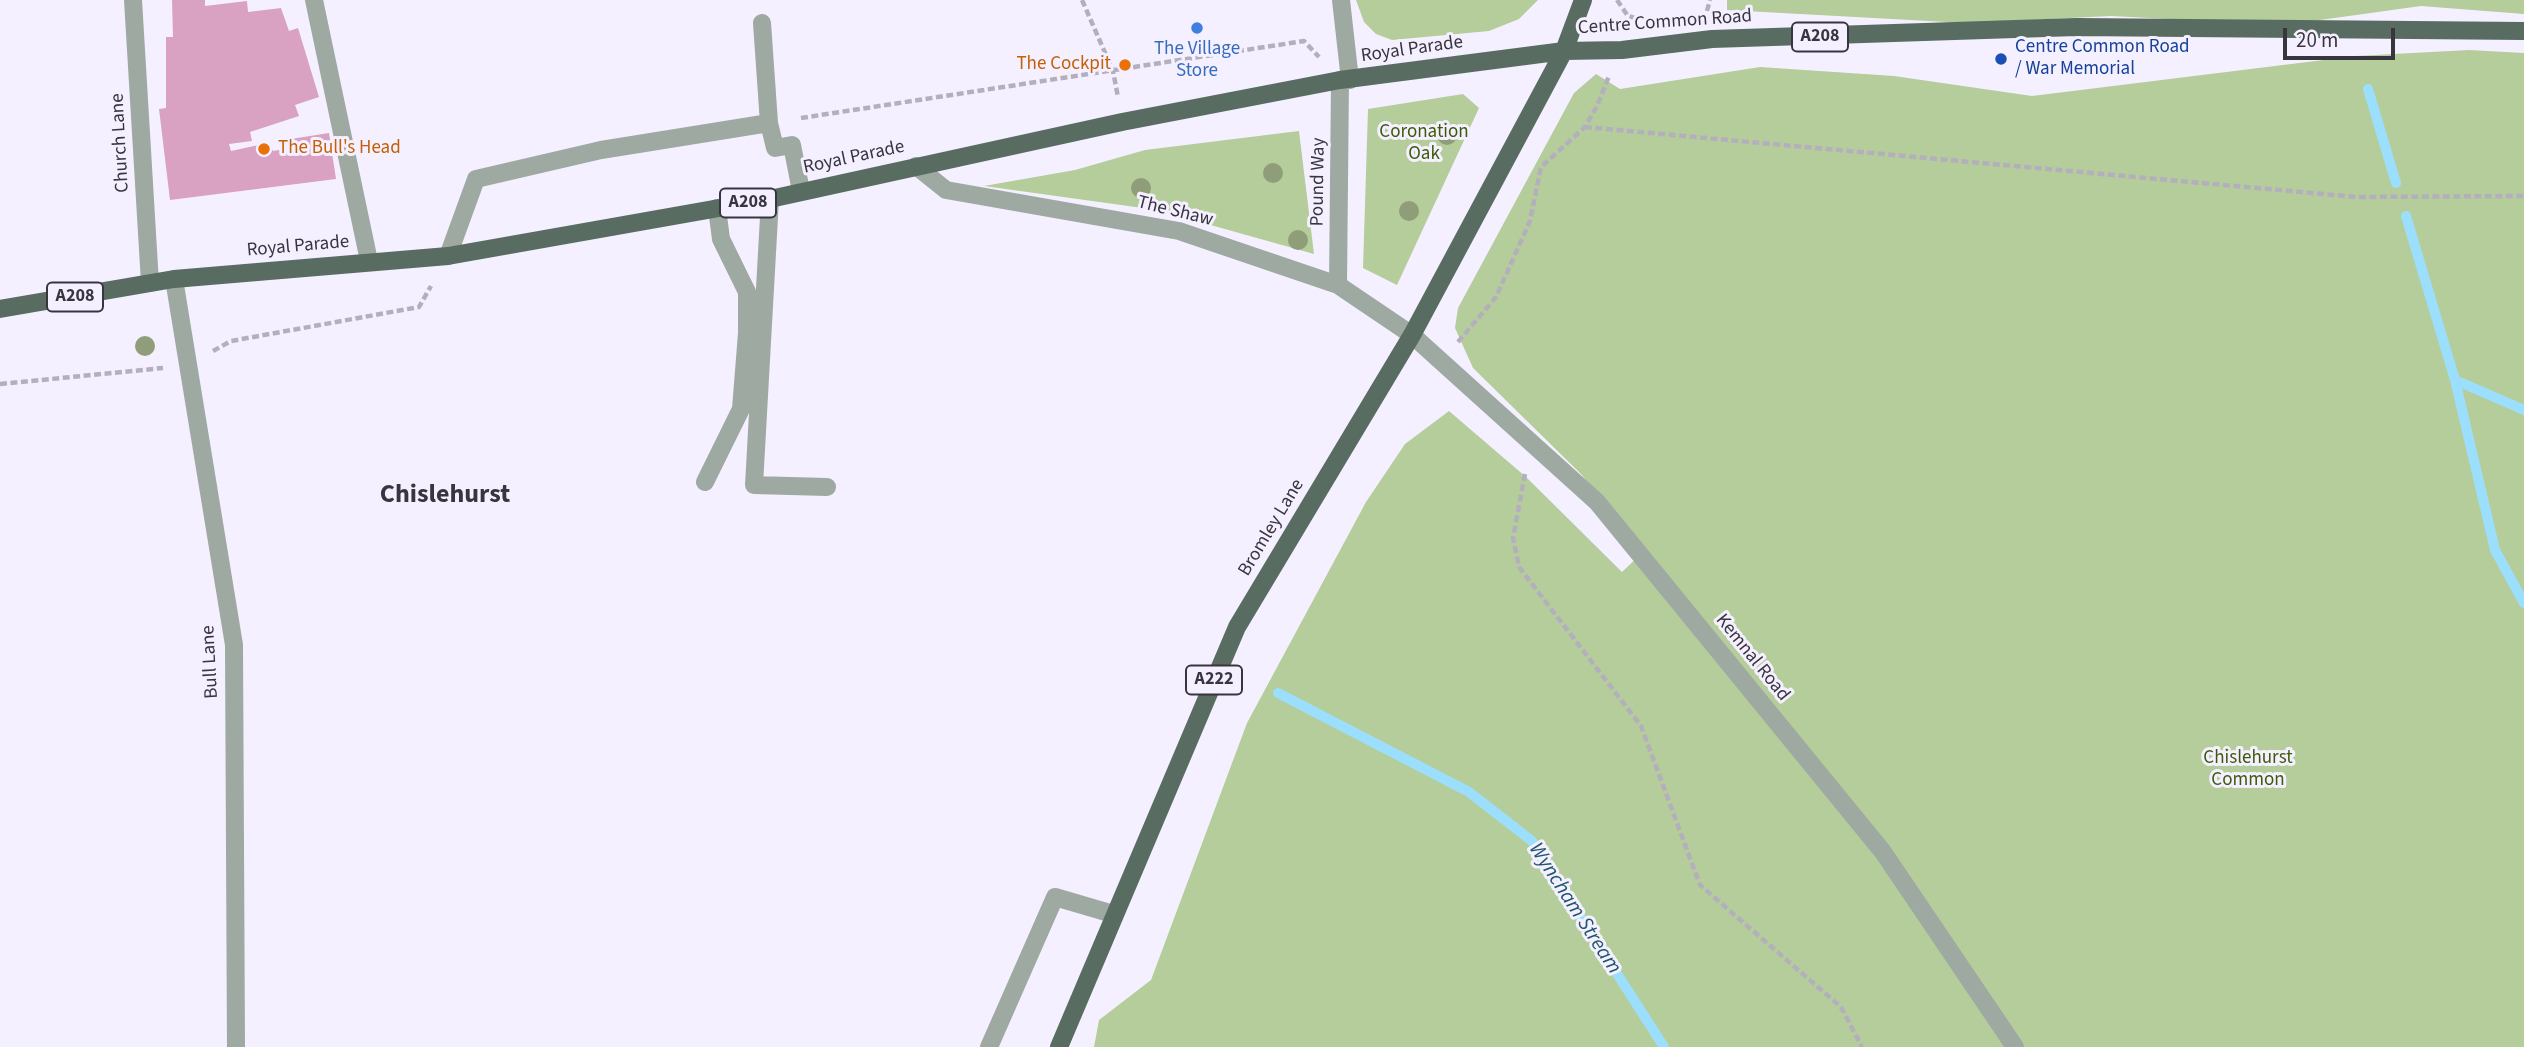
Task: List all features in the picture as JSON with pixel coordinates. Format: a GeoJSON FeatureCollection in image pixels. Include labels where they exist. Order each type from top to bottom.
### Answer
{"type":"FeatureCollection","features":[{"type":"Feature","properties":{"kind":"main road","name":"A222"},"geometry":{"type":"LineString","coordinates":[[1564,51],[1583,0]]}},
{"type":"Feature","properties":{"kind":"main road","name":"Centre Common Road"},"geometry":{"type":"LineString","coordinates":[[1564,51],[1622,50],[1712,39],[2076,27],[2524,31]]}},
{"type":"Feature","properties":{"kind":"main road","name":"Royal Parade"},"geometry":{"type":"LineString","coordinates":[[150,283],[369,261],[448,256],[769,199],[1122,122],[1345,80],[1564,51]]}},
{"type":"Feature","properties":{"kind":"main road","name":"Bromley Lane"},"geometry":{"type":"LineString","coordinates":[[1059,1047],[1113,914],[1237,627],[1412,335],[1564,51]]}},
{"type":"Feature","properties":{"kind":"main road","name":"A208"},"geometry":{"type":"LineString","coordinates":[[0,309],[150,283]]}},
{"type":"Feature","properties":{"kind":"street","name":"Church Lane"},"geometry":{"type":"LineString","coordinates":[[133,0],[150,283]]}},
{"type":"Feature","properties":{"kind":"street"},"geometry":{"type":"LineString","coordinates":[[314,0],[369,261]]}},
{"type":"Feature","properties":{"kind":"street","name":"Pound Way"},"geometry":{"type":"LineString","coordinates":[[1339,285],[1345,80],[1341,0]]}},
{"type":"Feature","properties":{"kind":"street"},"geometry":{"type":"LineString","coordinates":[[762,23],[769,123],[775,148],[792,145],[801,191]]}},
{"type":"Feature","properties":{"kind":"street"},"geometry":{"type":"LineString","coordinates":[[448,256],[476,179],[601,150],[769,123]]}},
{"type":"Feature","properties":{"kind":"street","name":"The Shaw"},"geometry":{"type":"LineString","coordinates":[[916,166],[946,190],[1179,231],[1339,285],[1412,335]]}},
{"type":"Feature","properties":{"kind":"street"},"geometry":{"type":"LineString","coordinates":[[769,199],[754,485],[827,487]]}},
{"type":"Feature","properties":{"kind":"street"},"geometry":{"type":"LineString","coordinates":[[705,482],[741,409],[747,333],[747,292],[721,239],[717,208]]}},
{"type":"Feature","properties":{"kind":"street","name":"Bull Lane"},"geometry":{"type":"LineString","coordinates":[[174,279],[234,645],[236,1047]]}},
{"type":"Feature","properties":{"kind":"street","name":"Kemnal Road"},"geometry":{"type":"LineString","coordinates":[[1412,335],[1597,502],[1883,852],[2015,1047]]}},
{"type":"Feature","properties":{"kind":"street"},"geometry":{"type":"LineString","coordinates":[[989,1047],[1055,897],[1113,914]]}},
{"type":"Feature","properties":{"kind":"path"},"geometry":{"type":"LineString","coordinates":[[1082,0],[1113,71],[1122,122]]}},
{"type":"Feature","properties":{"kind":"path"},"geometry":{"type":"LineString","coordinates":[[1442,362],[1496,297],[1530,220],[1541,167],[1585,127],[1637,19]]}},
{"type":"Feature","properties":{"kind":"path"},"geometry":{"type":"LineString","coordinates":[[769,123],[1304,41],[1345,80]]}},
{"type":"Feature","properties":{"kind":"path"},"geometry":{"type":"LineString","coordinates":[[1585,127],[2356,197],[2524,196]]}},
{"type":"Feature","properties":{"kind":"path"},"geometry":{"type":"LineString","coordinates":[[0,384],[189,365],[231,341],[419,307],[448,256]]}},
{"type":"Feature","properties":{"kind":"path"},"geometry":{"type":"LineString","coordinates":[[1531,442],[1513,538],[1519,567],[1642,726],[1700,885],[1841,1007],[1862,1047]]}},
{"type":"Feature","properties":{"kind":"green space"},"geometry":{"type":"Polygon","coordinates":[[[1356,0],[1538,0],[1519,19],[1489,31],[1392,40],[1376,34],[1364,22],[1356,0]]]}},
{"type":"Feature","properties":{"kind":"green space"},"geometry":{"type":"Polygon","coordinates":[[[1727,0],[2524,0],[2524,14],[2421,6],[2284,25],[2111,16],[1965,23],[1727,10],[1727,0]]]}},
{"type":"Feature","properties":{"kind":"green space","name":"Chislehurst Common"},"geometry":{"type":"Polygon","coordinates":[[[2469,50],[2524,53],[2524,1047],[1094,1047],[1099,1020],[1151,980],[1247,723],[1366,502],[1405,444],[1449,411],[1526,477],[1622,572],[1644,551],[1581,474],[1473,368],[1455,328],[1458,308],[1574,93],[1596,74],[1620,89],[1760,67],[1894,76],[2032,96],[2356,56],[2469,50]]]}},
{"type":"Feature","properties":{"kind":"green space","name":"Coronation Oak"},"geometry":{"type":"Polygon","coordinates":[[[1463,94],[1479,108],[1397,285],[1363,268],[1368,109],[1463,94]]]}},
{"type":"Feature","properties":{"kind":"green space"},"geometry":{"type":"Polygon","coordinates":[[[1299,131],[1314,254],[1157,210],[984,186],[1075,170],[1145,150],[1299,131]]]}},
{"type":"Feature","properties":{"kind":"building"},"geometry":{"type":"Polygon","coordinates":[[[172,0],[205,0],[205,6],[247,1],[248,12],[281,8],[289,31],[298,28],[319,97],[295,105],[299,116],[250,132],[252,141],[229,144],[231,151],[268,143],[273,151],[292,148],[291,139],[329,133],[336,179],[170,200],[159,109],[166,108],[166,37],[173,37],[172,0]]]}},
{"type":"Feature","properties":{"kind":"waterway"},"geometry":{"type":"LineString","coordinates":[[2368,89],[2396,183]]}},
{"type":"Feature","properties":{"kind":"waterway"},"geometry":{"type":"LineString","coordinates":[[2406,216],[2455,380],[2524,410]]}},
{"type":"Feature","properties":{"kind":"waterway"},"geometry":{"type":"LineString","coordinates":[[2455,380],[2495,550],[2524,603]]}},
{"type":"Feature","properties":{"kind":"waterway","name":"Wyncham Stream"},"geometry":{"type":"LineString","coordinates":[[1278,693],[1469,792],[1532,841],[1664,1047]]}},
{"type":"Feature","properties":{"kind":"place","name":"The Village Store"},"geometry":{"type":"Point","coordinates":[1197,28]}},
{"type":"Feature","properties":{"kind":"place","name":"Centre Common Road / War Memorial"},"geometry":{"type":"Point","coordinates":[2001,59]}},
{"type":"Feature","properties":{"kind":"place","name":"The Cockpit"},"geometry":{"type":"Point","coordinates":[1125,65]}},
{"type":"Feature","properties":{"kind":"place","name":"The Bull's Head"},"geometry":{"type":"Point","coordinates":[264,149]}},
{"type":"Feature","properties":{"kind":"district","name":"Chislehurst"},"geometry":{"type":"Point","coordinates":[445,496]}}]}
